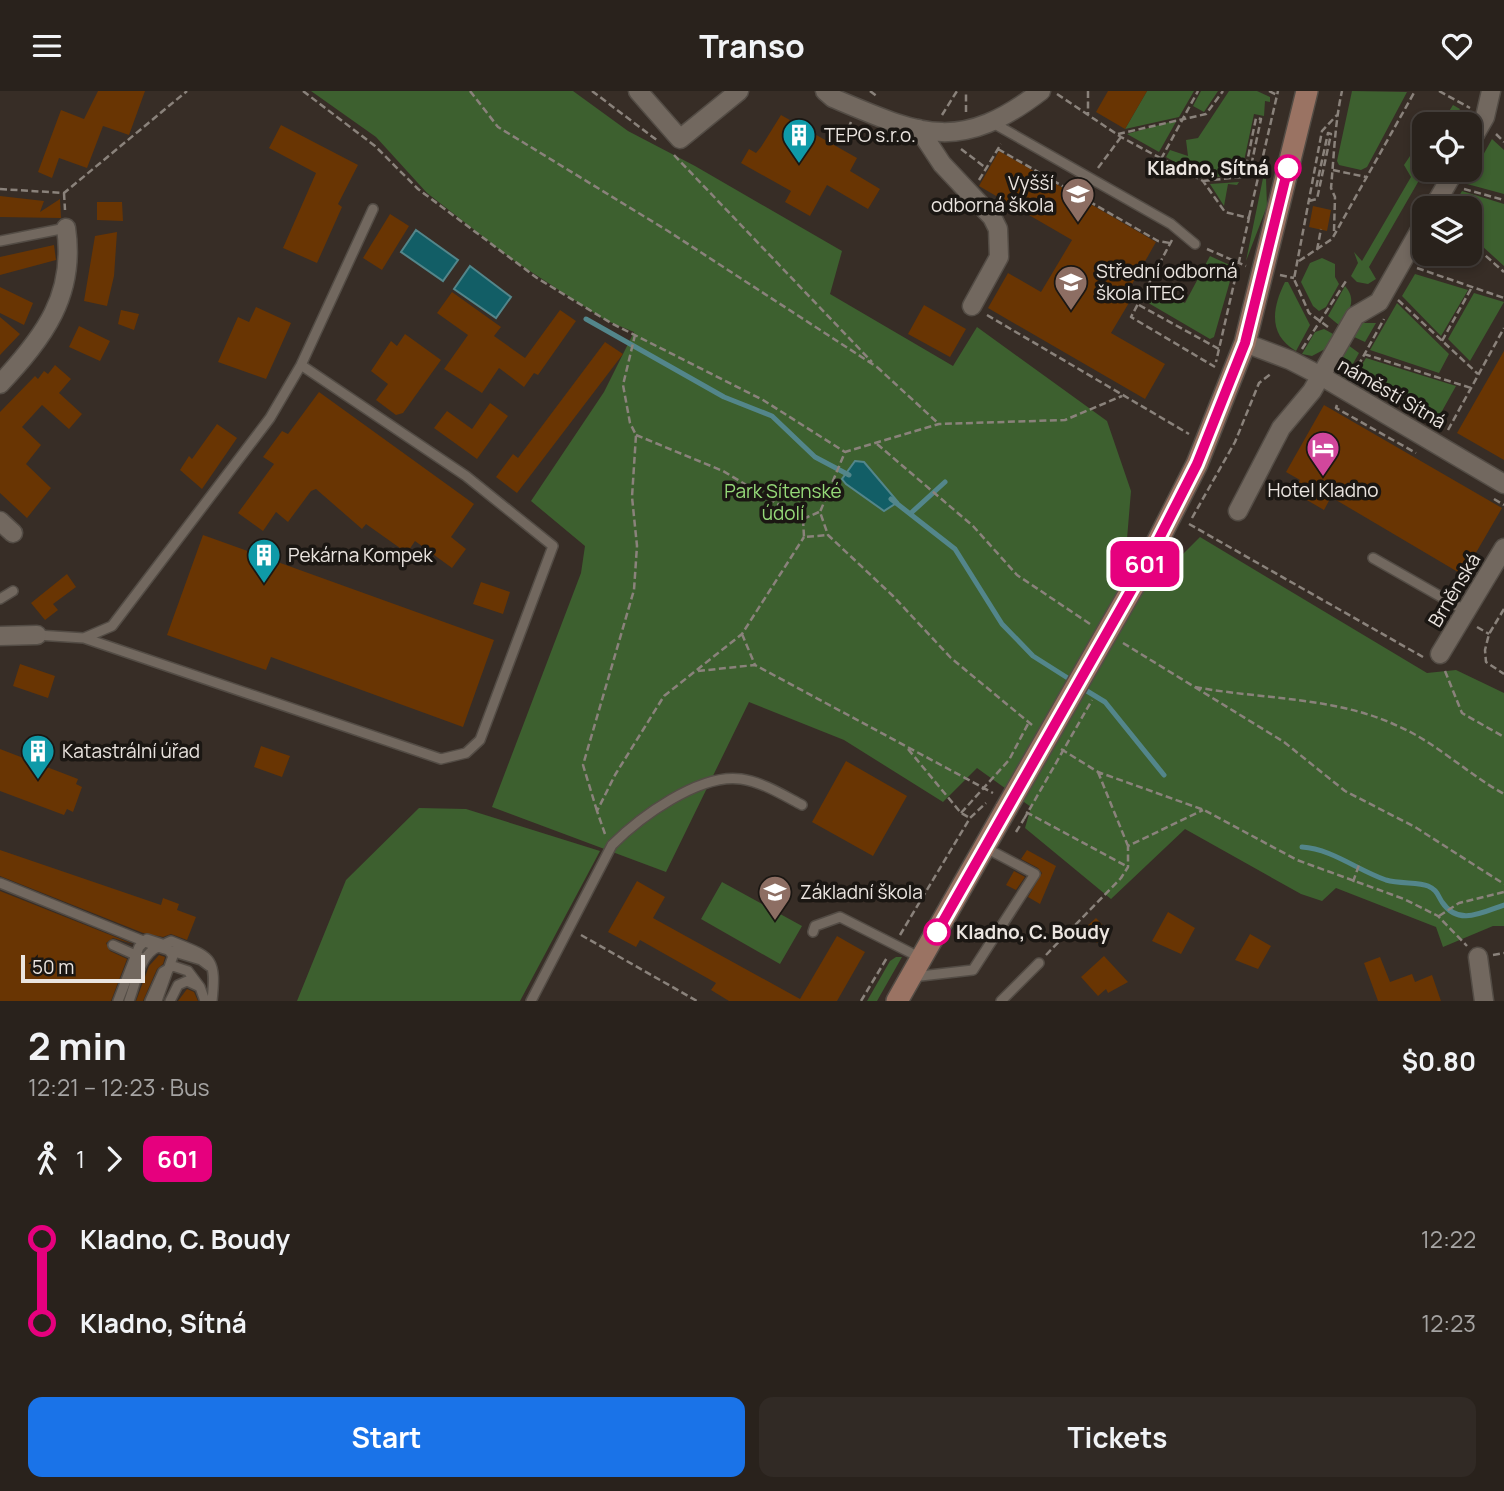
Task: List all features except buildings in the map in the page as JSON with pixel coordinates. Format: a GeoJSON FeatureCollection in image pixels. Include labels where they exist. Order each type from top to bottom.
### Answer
{"type":"FeatureCollection","features":[{"type":"Feature","properties":{"kind":"street"},"geometry":{"type":"LineString","coordinates":[[638,91],[680,139],[739,91]]}},
{"type":"Feature","properties":{"kind":"street"},"geometry":{"type":"LineString","coordinates":[[825,91],[833,98],[901,126],[959,133],[993,123],[1041,91]]}},
{"type":"Feature","properties":{"kind":"street"},"geometry":{"type":"LineString","coordinates":[[897,1001],[984,847],[1003,803],[1145,566],[1197,464],[1245,343],[1307,91]]}},
{"type":"Feature","properties":{"kind":"street"},"geometry":{"type":"LineString","coordinates":[[1482,130],[1488,124],[1491,91]]}},
{"type":"Feature","properties":{"kind":"street"},"geometry":{"type":"LineString","coordinates":[[919,129],[942,164],[992,217],[998,229],[999,257],[972,306]]}},
{"type":"Feature","properties":{"kind":"street"},"geometry":{"type":"LineString","coordinates":[[0,384],[30,352],[51,319],[64,291],[71,257],[66,228]]}},
{"type":"Feature","properties":{"kind":"street","name":"náměstí Sítná"},"geometry":{"type":"LineString","coordinates":[[1238,511],[1281,428],[1321,376],[1355,316],[1384,310],[1412,249]]}},
{"type":"Feature","properties":{"kind":"street","name":"náměstí Sítná"},"geometry":{"type":"LineString","coordinates":[[1245,343],[1295,362],[1321,376],[1504,484]]}},
{"type":"Feature","properties":{"kind":"street","name":"Brněnská"},"geometry":{"type":"LineString","coordinates":[[1440,654],[1504,548]]}},
{"type":"Feature","properties":{"kind":"street"},"geometry":{"type":"LineString","coordinates":[[0,636],[29,634]]}},
{"type":"Feature","properties":{"kind":"street"},"geometry":{"type":"LineString","coordinates":[[1478,957],[1484,1001]]}},
{"type":"Feature","properties":{"kind":"lane"},"geometry":{"type":"LineString","coordinates":[[993,123],[1171,224],[1195,244]]}},
{"type":"Feature","properties":{"kind":"lane"},"geometry":{"type":"LineString","coordinates":[[84,638],[112,626],[270,418],[301,365],[373,209]]}},
{"type":"Feature","properties":{"kind":"lane"},"geometry":{"type":"LineString","coordinates":[[0,241],[66,228]]}},
{"type":"Feature","properties":{"kind":"lane"},"geometry":{"type":"LineString","coordinates":[[29,634],[84,638],[441,759],[466,753],[480,740],[554,546],[466,476],[301,365]]}},
{"type":"Feature","properties":{"kind":"lane"},"geometry":{"type":"LineString","coordinates":[[1373,558],[1466,611]]}},
{"type":"Feature","properties":{"kind":"lane"},"geometry":{"type":"LineString","coordinates":[[0,599],[13,591]]}},
{"type":"Feature","properties":{"kind":"lane"},"geometry":{"type":"LineString","coordinates":[[531,1001],[612,845],[630,827],[664,803],[702,785],[739,779],[774,790],[802,805]]}},
{"type":"Feature","properties":{"kind":"lane"},"geometry":{"type":"LineString","coordinates":[[911,978],[972,970],[1035,874],[984,847]]}},
{"type":"Feature","properties":{"kind":"lane"},"geometry":{"type":"LineString","coordinates":[[0,883],[165,945],[173,956],[158,1001]]}},
{"type":"Feature","properties":{"kind":"lane"},"geometry":{"type":"LineString","coordinates":[[0,883],[158,947]]}},
{"type":"Feature","properties":{"kind":"lane"},"geometry":{"type":"LineString","coordinates":[[813,932],[816,926],[841,917],[922,959]]}},
{"type":"Feature","properties":{"kind":"lane"},"geometry":{"type":"LineString","coordinates":[[118,1001],[139,947],[147,939]]}},
{"type":"Feature","properties":{"kind":"lane"},"geometry":{"type":"LineString","coordinates":[[129,1001],[147,954],[171,941],[205,955],[212,970],[212,1001]]}},
{"type":"Feature","properties":{"kind":"lane"},"geometry":{"type":"LineString","coordinates":[[113,945],[135,953],[144,961]]}},
{"type":"Feature","properties":{"kind":"lane"},"geometry":{"type":"LineString","coordinates":[[1001,1001],[1039,963]]}},
{"type":"Feature","properties":{"kind":"lane"},"geometry":{"type":"LineString","coordinates":[[150,1001],[163,972],[173,966],[188,971],[200,987],[205,1001]]}},
{"type":"Feature","properties":{"kind":"lane"},"geometry":{"type":"LineString","coordinates":[[158,1001],[171,979],[187,981],[200,987]]}},
{"type":"Feature","properties":{"kind":"lane"},"geometry":{"type":"LineString","coordinates":[[170,1001],[178,985],[187,981]]}},
{"type":"Feature","properties":{"kind":"path"},"geometry":{"type":"LineString","coordinates":[[0,190],[64,193],[187,91]]}},
{"type":"Feature","properties":{"kind":"path"},"geometry":{"type":"LineString","coordinates":[[303,91],[375,146],[418,189],[537,278],[635,335],[763,400],[845,452],[939,424],[1065,420],[1122,396]]}},
{"type":"Feature","properties":{"kind":"path"},"geometry":{"type":"LineString","coordinates":[[470,91],[498,127],[668,231],[877,367]]}},
{"type":"Feature","properties":{"kind":"path"},"geometry":{"type":"LineString","coordinates":[[592,91],[658,142]]}},
{"type":"Feature","properties":{"kind":"path"},"geometry":{"type":"LineString","coordinates":[[870,91],[887,102]]}},
{"type":"Feature","properties":{"kind":"path"},"geometry":{"type":"LineString","coordinates":[[942,115],[957,91]]}},
{"type":"Feature","properties":{"kind":"path"},"geometry":{"type":"LineString","coordinates":[[966,91],[965,114],[976,111]]}},
{"type":"Feature","properties":{"kind":"path"},"geometry":{"type":"LineString","coordinates":[[1055,91],[1119,136],[1203,181],[1259,175]]}},
{"type":"Feature","properties":{"kind":"path"},"geometry":{"type":"LineString","coordinates":[[1088,91],[1088,115]]}},
{"type":"Feature","properties":{"kind":"path"},"geometry":{"type":"LineString","coordinates":[[1160,160],[1198,91]]}},
{"type":"Feature","properties":{"kind":"path"},"geometry":{"type":"LineString","coordinates":[[1091,178],[1119,136],[1211,111],[1223,91]]}},
{"type":"Feature","properties":{"kind":"path"},"geometry":{"type":"LineString","coordinates":[[954,145],[986,168],[999,149],[1158,241],[1170,243],[1131,317],[1215,366],[1277,93],[1269,91]]}},
{"type":"Feature","properties":{"kind":"path"},"geometry":{"type":"LineString","coordinates":[[1334,235],[1335,197],[1331,188],[1336,115],[1342,91]]}},
{"type":"Feature","properties":{"kind":"path"},"geometry":{"type":"LineString","coordinates":[[1297,263],[1334,235],[1415,91]]}},
{"type":"Feature","properties":{"kind":"path"},"geometry":{"type":"LineString","coordinates":[[1439,91],[1488,124],[1504,142]]}},
{"type":"Feature","properties":{"kind":"path"},"geometry":{"type":"LineString","coordinates":[[932,115],[954,115]]}},
{"type":"Feature","properties":{"kind":"path"},"geometry":{"type":"LineString","coordinates":[[1319,322],[1309,313],[1296,289],[1297,263],[1309,201],[1309,187],[1322,131],[1336,115]]}},
{"type":"Feature","properties":{"kind":"path"},"geometry":{"type":"LineString","coordinates":[[844,138],[853,116]]}},
{"type":"Feature","properties":{"kind":"path"},"geometry":{"type":"LineString","coordinates":[[1244,177],[1256,118],[1261,119],[1250,171]]}},
{"type":"Feature","properties":{"kind":"path"},"geometry":{"type":"LineString","coordinates":[[1309,201],[1317,199],[1331,134],[1328,134],[1316,188]]}},
{"type":"Feature","properties":{"kind":"path"},"geometry":{"type":"LineString","coordinates":[[668,149],[877,367],[939,424]]}},
{"type":"Feature","properties":{"kind":"path"},"geometry":{"type":"LineString","coordinates":[[1333,170],[1366,177]]}},
{"type":"Feature","properties":{"kind":"path"},"geometry":{"type":"LineString","coordinates":[[1203,181],[1220,209],[1249,218]]}},
{"type":"Feature","properties":{"kind":"path"},"geometry":{"type":"LineString","coordinates":[[1461,188],[1504,200]]}},
{"type":"Feature","properties":{"kind":"path"},"geometry":{"type":"LineString","coordinates":[[1317,250],[1321,229]]}},
{"type":"Feature","properties":{"kind":"path"},"geometry":{"type":"LineString","coordinates":[[1195,244],[1238,263]]}},
{"type":"Feature","properties":{"kind":"path"},"geometry":{"type":"LineString","coordinates":[[1482,253],[1504,272]]}},
{"type":"Feature","properties":{"kind":"path"},"geometry":{"type":"LineString","coordinates":[[1414,267],[1504,298]]}},
{"type":"Feature","properties":{"kind":"path"},"geometry":{"type":"LineString","coordinates":[[1295,362],[1346,281]]}},
{"type":"Feature","properties":{"kind":"path"},"geometry":{"type":"LineString","coordinates":[[1442,341],[1472,287]]}},
{"type":"Feature","properties":{"kind":"path"},"geometry":{"type":"LineString","coordinates":[[1471,388],[1364,354],[1384,310],[1396,297],[1478,375]]}},
{"type":"Feature","properties":{"kind":"path"},"geometry":{"type":"LineString","coordinates":[[1138,305],[1219,349]]}},
{"type":"Feature","properties":{"kind":"path"},"geometry":{"type":"LineString","coordinates":[[972,306],[1189,434]]}},
{"type":"Feature","properties":{"kind":"path"},"geometry":{"type":"LineString","coordinates":[[1443,446],[1448,428],[1504,328]]}},
{"type":"Feature","properties":{"kind":"path"},"geometry":{"type":"LineString","coordinates":[[612,845],[600,826],[583,765],[634,590],[637,546],[632,496],[636,435],[629,423],[623,385],[629,351],[635,335]]}},
{"type":"Feature","properties":{"kind":"path"},"geometry":{"type":"LineString","coordinates":[[1275,373],[1263,377],[1259,383],[1235,442],[1189,524],[1430,661],[1440,654],[1462,713],[1504,737]]}},
{"type":"Feature","properties":{"kind":"path"},"geometry":{"type":"LineString","coordinates":[[1338,403],[1335,408],[1420,456]]}},
{"type":"Feature","properties":{"kind":"path"},"geometry":{"type":"LineString","coordinates":[[636,435],[723,471],[803,519]]}},
{"type":"Feature","properties":{"kind":"path"},"geometry":{"type":"LineString","coordinates":[[876,444],[973,526],[1017,575],[1099,629]]}},
{"type":"Feature","properties":{"kind":"path"},"geometry":{"type":"LineString","coordinates":[[803,519],[820,512],[842,465],[845,452]]}},
{"type":"Feature","properties":{"kind":"path"},"geometry":{"type":"LineString","coordinates":[[820,512],[828,535],[893,596],[951,658],[1038,730]]}},
{"type":"Feature","properties":{"kind":"path"},"geometry":{"type":"LineString","coordinates":[[597,811],[615,775],[664,696],[742,634],[804,537],[803,519]]}},
{"type":"Feature","properties":{"kind":"path"},"geometry":{"type":"LineString","coordinates":[[804,537],[828,535]]}},
{"type":"Feature","properties":{"kind":"path"},"geometry":{"type":"LineString","coordinates":[[1504,609],[1485,650],[1486,662],[1504,674]]}},
{"type":"Feature","properties":{"kind":"path"},"geometry":{"type":"LineString","coordinates":[[742,634],[755,666]]}},
{"type":"Feature","properties":{"kind":"path"},"geometry":{"type":"LineString","coordinates":[[1121,641],[1284,742],[1345,791],[1415,827],[1504,884]]}},
{"type":"Feature","properties":{"kind":"path"},"geometry":{"type":"LineString","coordinates":[[698,671],[755,666],[985,789],[1003,803],[1128,867]]}},
{"type":"Feature","properties":{"kind":"path"},"geometry":{"type":"LineString","coordinates":[[1192,687],[1331,703],[1367,713],[1403,728],[1504,794]]}},
{"type":"Feature","properties":{"kind":"path"},"geometry":{"type":"LineString","coordinates":[[961,813],[1009,760],[1029,722]]}},
{"type":"Feature","properties":{"kind":"path"},"geometry":{"type":"LineString","coordinates":[[1056,745],[1098,772],[1204,810],[1297,860],[1404,899],[1438,916],[1478,957]]}},
{"type":"Feature","properties":{"kind":"path"},"geometry":{"type":"LineString","coordinates":[[906,746],[961,813],[970,818]]}},
{"type":"Feature","properties":{"kind":"path"},"geometry":{"type":"LineString","coordinates":[[1039,963],[1097,904],[1128,867],[1128,846],[1098,772]]}},
{"type":"Feature","properties":{"kind":"path"},"geometry":{"type":"LineString","coordinates":[[861,1001],[970,818],[1003,803]]}},
{"type":"Feature","properties":{"kind":"path"},"geometry":{"type":"LineString","coordinates":[[1128,846],[1204,810]]}},
{"type":"Feature","properties":{"kind":"path"},"geometry":{"type":"LineString","coordinates":[[1353,881],[1360,864]]}},
{"type":"Feature","properties":{"kind":"path"},"geometry":{"type":"LineString","coordinates":[[1438,916],[1452,907],[1504,893]]}},
{"type":"Feature","properties":{"kind":"path"},"geometry":{"type":"LineString","coordinates":[[569,929],[696,1001]]}},
{"type":"Feature","properties":{"kind":"green space","name":"Park Sítenské údolí"},"geometry":{"type":"Polygon","coordinates":[[[311,91],[573,91],[628,131],[695,166],[842,251],[830,294],[953,366],[977,327],[1107,421],[1131,491],[1127,539],[1170,567],[1200,537],[1427,673],[1456,670],[1504,693],[1504,926],[1493,926],[1443,947],[1436,927],[1336,888],[1322,901],[1301,894],[1185,829],[1111,899],[1025,828],[1031,807],[977,768],[943,802],[844,740],[749,702],[666,872],[492,807],[581,573],[585,546],[531,501],[604,392],[634,332],[605,320],[513,260],[427,193],[376,137],[311,91]]]}},
{"type":"Feature","properties":{"kind":"green space"},"geometry":{"type":"Polygon","coordinates":[[[1147,91],[1194,91],[1179,117],[1125,129],[1147,91]]]}},
{"type":"Feature","properties":{"kind":"green space"},"geometry":{"type":"Polygon","coordinates":[[[1201,91],[1218,91],[1204,112],[1193,106],[1201,91]]]}},
{"type":"Feature","properties":{"kind":"green space"},"geometry":{"type":"Polygon","coordinates":[[[1229,91],[1257,91],[1270,97],[1270,102],[1265,101],[1264,116],[1254,114],[1241,175],[1202,178],[1166,157],[1170,150],[1188,156],[1186,140],[1198,138],[1229,91]]]}},
{"type":"Feature","properties":{"kind":"green space"},"geometry":{"type":"Polygon","coordinates":[[[1352,91],[1407,92],[1367,167],[1361,170],[1339,165],[1337,161],[1352,91]]]}},
{"type":"Feature","properties":{"kind":"green space"},"geometry":{"type":"Polygon","coordinates":[[[1453,105],[1460,109],[1458,112],[1449,112],[1453,105]]]}},
{"type":"Feature","properties":{"kind":"green space"},"geometry":{"type":"Polygon","coordinates":[[[1177,120],[1159,152],[1127,134],[1177,120]]]}},
{"type":"Feature","properties":{"kind":"green space"},"geometry":{"type":"Polygon","coordinates":[[[1492,139],[1504,150],[1504,194],[1467,184],[1482,182],[1482,157],[1492,139]]]}},
{"type":"Feature","properties":{"kind":"green space"},"geometry":{"type":"Polygon","coordinates":[[[1410,156],[1412,182],[1418,182],[1369,267],[1376,279],[1368,284],[1357,282],[1351,276],[1358,263],[1354,252],[1362,261],[1411,177],[1404,165],[1410,156]]]}},
{"type":"Feature","properties":{"kind":"green space"},"geometry":{"type":"Polygon","coordinates":[[[1263,178],[1266,179],[1267,206],[1246,261],[1263,178]]]}},
{"type":"Feature","properties":{"kind":"green space"},"geometry":{"type":"Polygon","coordinates":[[[1239,182],[1237,185],[1228,184],[1224,206],[1210,184],[1239,182]]]}},
{"type":"Feature","properties":{"kind":"green space"},"geometry":{"type":"Polygon","coordinates":[[[1462,191],[1478,196],[1459,196],[1462,191]]]}},
{"type":"Feature","properties":{"kind":"green space"},"geometry":{"type":"Polygon","coordinates":[[[1482,197],[1504,204],[1504,266],[1482,246],[1482,197]]]}},
{"type":"Feature","properties":{"kind":"green space"},"geometry":{"type":"Polygon","coordinates":[[[1210,256],[1234,267],[1214,337],[1210,339],[1145,301],[1151,285],[1185,303],[1210,256]]]}},
{"type":"Feature","properties":{"kind":"green space"},"geometry":{"type":"Polygon","coordinates":[[[1322,258],[1335,264],[1335,277],[1339,284],[1326,307],[1319,311],[1313,306],[1301,282],[1310,263],[1322,258]]]}},
{"type":"Feature","properties":{"kind":"green space"},"geometry":{"type":"Polygon","coordinates":[[[1415,274],[1468,290],[1441,336],[1402,296],[1415,274]]]}},
{"type":"Feature","properties":{"kind":"green space"},"geometry":{"type":"Polygon","coordinates":[[[1285,282],[1288,282],[1310,325],[1296,351],[1281,337],[1275,320],[1277,301],[1285,282]]]}},
{"type":"Feature","properties":{"kind":"green space"},"geometry":{"type":"Polygon","coordinates":[[[1345,286],[1351,302],[1340,326],[1328,316],[1345,286]]]}},
{"type":"Feature","properties":{"kind":"green space"},"geometry":{"type":"Polygon","coordinates":[[[1474,293],[1504,302],[1470,361],[1448,339],[1474,293]]]}},
{"type":"Feature","properties":{"kind":"green space"},"geometry":{"type":"Polygon","coordinates":[[[1397,303],[1449,354],[1439,373],[1370,350],[1397,303]]]}},
{"type":"Feature","properties":{"kind":"green space"},"geometry":{"type":"Polygon","coordinates":[[[1361,323],[1376,323],[1365,342],[1352,336],[1361,323]]]}},
{"type":"Feature","properties":{"kind":"green space"},"geometry":{"type":"Polygon","coordinates":[[[1324,329],[1335,335],[1327,348],[1312,356],[1302,354],[1315,332],[1324,329]]]}},
{"type":"Feature","properties":{"kind":"green space"},"geometry":{"type":"Polygon","coordinates":[[[1348,345],[1359,353],[1344,380],[1339,364],[1348,345]]]}},
{"type":"Feature","properties":{"kind":"green space"},"geometry":{"type":"Polygon","coordinates":[[[1366,358],[1456,386],[1437,420],[1356,374],[1366,358]]]}},
{"type":"Feature","properties":{"kind":"green space"},"geometry":{"type":"Polygon","coordinates":[[[419,808],[466,809],[600,851],[520,1001],[297,1001],[346,880],[419,808]]]}},
{"type":"Feature","properties":{"kind":"green space"},"geometry":{"type":"Polygon","coordinates":[[[722,882],[802,926],[780,964],[701,919],[722,882]]]}},
{"type":"Feature","properties":{"kind":"green space"},"geometry":{"type":"Polygon","coordinates":[[[902,957],[877,1001],[867,1001],[890,961],[902,957]]]}},
{"type":"Feature","properties":{"kind":"water"},"geometry":{"type":"Polygon","coordinates":[[[416,230],[458,260],[443,281],[401,252],[416,230]]]}},
{"type":"Feature","properties":{"kind":"water"},"geometry":{"type":"Polygon","coordinates":[[[470,266],[511,297],[496,318],[454,289],[470,266]]]}},
{"type":"Feature","properties":{"kind":"water"},"geometry":{"type":"Polygon","coordinates":[[[855,461],[864,462],[898,502],[884,511],[846,484],[842,479],[855,461]]]}},
{"type":"Feature","properties":{"kind":"waterway"},"geometry":{"type":"LineString","coordinates":[[586,319],[724,397],[772,416],[815,457],[849,475]]}},
{"type":"Feature","properties":{"kind":"waterway"},"geometry":{"type":"LineString","coordinates":[[911,513],[945,482]]}},
{"type":"Feature","properties":{"kind":"waterway"},"geometry":{"type":"LineString","coordinates":[[891,499],[955,549],[1002,624],[1033,656],[1074,682]]}},
{"type":"Feature","properties":{"kind":"waterway"},"geometry":{"type":"LineString","coordinates":[[1082,688],[1105,702],[1164,775]]}},
{"type":"Feature","properties":{"kind":"waterway"},"geometry":{"type":"LineString","coordinates":[[1302,847],[1324,852],[1386,880],[1428,886],[1455,914],[1478,914],[1504,905]]}},
{"type":"Feature","properties":{"kind":"bus line","name":"601"},"geometry":{"type":"LineString","coordinates":[[937,932],[1145,566],[1197,464],[1224,402],[1245,343],[1288,168]]}},
{"type":"Feature","properties":{"kind":"place","name":"TEPO s.r.o."},"geometry":{"type":"Point","coordinates":[799,165]}},
{"type":"Feature","properties":{"kind":"place","name":"Kladno, Sítná"},"geometry":{"type":"Point","coordinates":[1288,168]}},
{"type":"Feature","properties":{"kind":"place","name":"Vyšší odborná škola"},"geometry":{"type":"Point","coordinates":[1078,224]}},
{"type":"Feature","properties":{"kind":"place","name":"Střední odborná škola ITEC"},"geometry":{"type":"Point","coordinates":[1071,312]}},
{"type":"Feature","properties":{"kind":"place","name":"Hotel Kladno"},"geometry":{"type":"Point","coordinates":[1323,478]}},
{"type":"Feature","properties":{"kind":"place","name":"Pekárna Kompek"},"geometry":{"type":"Point","coordinates":[264,585]}},
{"type":"Feature","properties":{"kind":"place","name":"Katastrální úřad"},"geometry":{"type":"Point","coordinates":[38,781]}},
{"type":"Feature","properties":{"kind":"place","name":"Základní škola"},"geometry":{"type":"Point","coordinates":[775,922]}},
{"type":"Feature","properties":{"kind":"place","name":"Kladno, C. Boudy"},"geometry":{"type":"Point","coordinates":[937,932]}}]}
